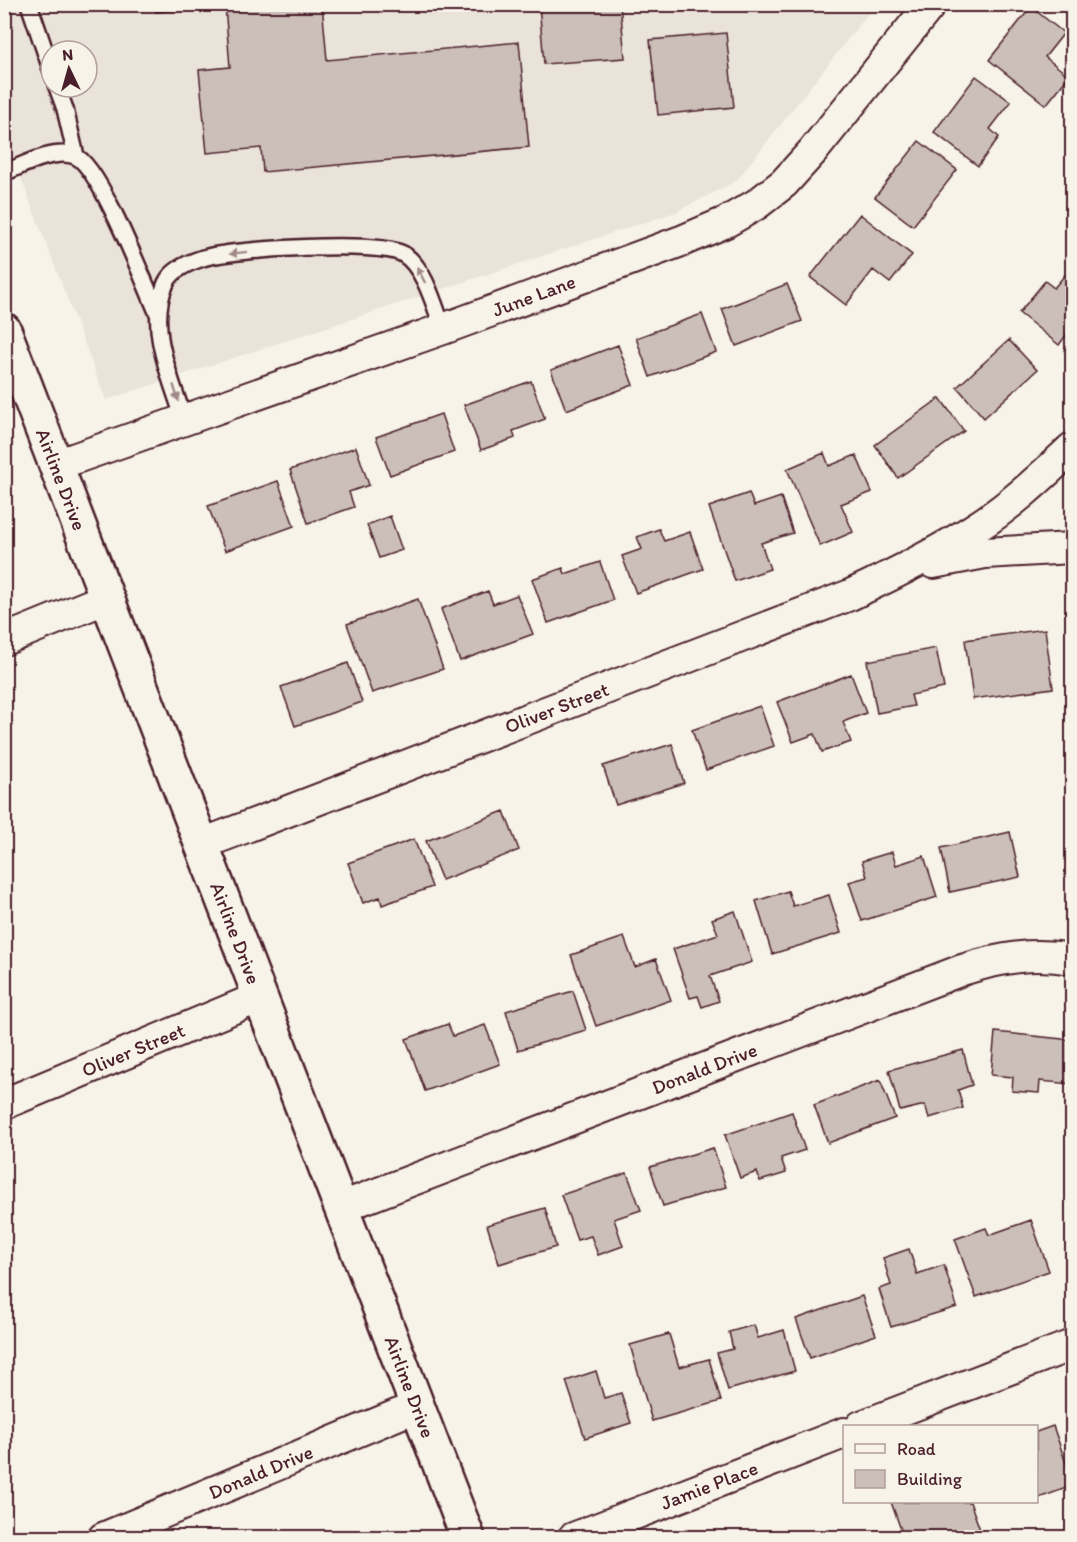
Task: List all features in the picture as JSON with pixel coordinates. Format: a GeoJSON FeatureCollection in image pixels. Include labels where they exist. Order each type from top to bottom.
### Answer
{"type":"FeatureCollection","features":[{"type":"Feature","properties":{"kind":"main road","name":"Airline Drive"},"geometry":{"type":"LineString","coordinates":[[4,330],[468,1538]]}},
{"type":"Feature","properties":{"kind":"street","name":"June Lane"},"geometry":{"type":"LineString","coordinates":[[56,465],[443,329],[684,240],[726,222],[757,204],[784,183],[813,151],[931,4]]}},
{"type":"Feature","properties":{"kind":"street","name":"Oliver Street"},"geometry":{"type":"LineString","coordinates":[[202,844],[850,595],[909,568],[982,524],[1013,501],[1072,448]]}},
{"type":"Feature","properties":{"kind":"street","name":"Oliver Street"},"geometry":{"type":"LineString","coordinates":[[909,568],[985,553],[1072,548]]}},
{"type":"Feature","properties":{"kind":"street"},"geometry":{"type":"LineString","coordinates":[[4,640],[107,598]]}},
{"type":"Feature","properties":{"kind":"street","name":"Donald Drive"},"geometry":{"type":"LineString","coordinates":[[342,1207],[962,970],[999,959],[1030,956],[1072,959]]}},
{"type":"Feature","properties":{"kind":"street","name":"Oliver Street"},"geometry":{"type":"LineString","coordinates":[[4,1104],[260,997]]}},
{"type":"Feature","properties":{"kind":"street"},"geometry":{"type":"LineString","coordinates":[[864,1425],[1072,1345]]}},
{"type":"Feature","properties":{"kind":"street","name":"Donald Drive"},"geometry":{"type":"LineString","coordinates":[[103,1538],[418,1406]]}},
{"type":"Feature","properties":{"kind":"street","name":"Jamie Place"},"geometry":{"type":"LineString","coordinates":[[573,1538],[843,1433]]}},
{"type":"Feature","properties":{"kind":"lane"},"geometry":{"type":"LineString","coordinates":[[28,4],[40,39]]}},
{"type":"Feature","properties":{"kind":"lane"},"geometry":{"type":"LineString","coordinates":[[61,99],[76,156],[94,174],[107,198],[158,314]]}},
{"type":"Feature","properties":{"kind":"lane"},"geometry":{"type":"LineString","coordinates":[[4,173],[53,154],[76,156]]}},
{"type":"Feature","properties":{"kind":"lane"},"geometry":{"type":"LineString","coordinates":[[184,420],[165,359],[158,324],[159,301],[168,280],[183,266],[205,257],[315,247],[386,248],[403,254],[416,266],[426,283],[443,329]]}},
{"type":"Feature","properties":{"kind":"shaded area"},"geometry":{"type":"Polygon","coordinates":[[[5,5],[875,5],[736,181],[676,212],[106,400],[5,136],[5,5]]]}},
{"type":"Feature","properties":{"kind":"building"},"geometry":{"type":"Polygon","coordinates":[[[156,4],[322,4],[327,60],[519,42],[529,147],[263,172],[261,148],[207,153],[199,70],[230,67],[225,6],[156,12],[156,4]]]}},
{"type":"Feature","properties":{"kind":"building"},"geometry":{"type":"Polygon","coordinates":[[[539,4],[620,4],[625,58],[544,64],[539,4]]]}},
{"type":"Feature","properties":{"kind":"building"},"geometry":{"type":"Polygon","coordinates":[[[1031,7],[1064,33],[1045,57],[1069,76],[1046,105],[989,60],[1031,7]]]}},
{"type":"Feature","properties":{"kind":"building"},"geometry":{"type":"Polygon","coordinates":[[[726,33],[734,107],[658,115],[650,40],[726,33]]]}},
{"type":"Feature","properties":{"kind":"building"},"geometry":{"type":"Polygon","coordinates":[[[976,76],[1011,102],[990,129],[999,137],[978,166],[934,132],[976,76]]]}},
{"type":"Feature","properties":{"kind":"building"},"geometry":{"type":"Polygon","coordinates":[[[919,141],[957,170],[913,226],[875,197],[919,141]]]}},
{"type":"Feature","properties":{"kind":"building"},"geometry":{"type":"Polygon","coordinates":[[[860,214],[912,255],[890,283],[873,270],[846,305],[810,277],[860,214]]]}},
{"type":"Feature","properties":{"kind":"building"},"geometry":{"type":"Polygon","coordinates":[[[1070,269],[1072,271],[1072,327],[1059,345],[1019,313],[1045,281],[1054,288],[1070,269]]]}},
{"type":"Feature","properties":{"kind":"building"},"geometry":{"type":"Polygon","coordinates":[[[787,284],[802,321],[736,346],[722,309],[787,284]]]}},
{"type":"Feature","properties":{"kind":"building"},"geometry":{"type":"Polygon","coordinates":[[[702,314],[716,352],[650,377],[636,338],[702,314]]]}},
{"type":"Feature","properties":{"kind":"building"},"geometry":{"type":"Polygon","coordinates":[[[1009,340],[1037,370],[984,418],[957,387],[1009,340]]]}},
{"type":"Feature","properties":{"kind":"building"},"geometry":{"type":"Polygon","coordinates":[[[618,345],[633,385],[566,410],[551,370],[618,345]]]}},
{"type":"Feature","properties":{"kind":"building"},"geometry":{"type":"Polygon","coordinates":[[[531,381],[545,419],[513,431],[515,438],[481,450],[464,405],[531,381]]]}},
{"type":"Feature","properties":{"kind":"building"},"geometry":{"type":"Polygon","coordinates":[[[940,398],[964,431],[898,478],[875,445],[940,398]]]}},
{"type":"Feature","properties":{"kind":"building"},"geometry":{"type":"Polygon","coordinates":[[[441,414],[454,452],[390,475],[376,437],[441,414]]]}},
{"type":"Feature","properties":{"kind":"building"},"geometry":{"type":"Polygon","coordinates":[[[356,447],[369,485],[349,492],[354,507],[308,523],[290,470],[356,447]]]}},
{"type":"Feature","properties":{"kind":"building"},"geometry":{"type":"Polygon","coordinates":[[[824,453],[829,466],[856,455],[872,492],[841,504],[853,532],[820,546],[787,469],[824,453]]]}},
{"type":"Feature","properties":{"kind":"building"},"geometry":{"type":"Polygon","coordinates":[[[278,481],[294,526],[225,551],[208,506],[278,481]]]}},
{"type":"Feature","properties":{"kind":"building"},"geometry":{"type":"Polygon","coordinates":[[[749,493],[754,506],[781,497],[793,533],[761,543],[770,569],[735,581],[709,507],[749,493]]]}},
{"type":"Feature","properties":{"kind":"building"},"geometry":{"type":"Polygon","coordinates":[[[390,516],[402,550],[379,558],[367,525],[390,516]]]}},
{"type":"Feature","properties":{"kind":"building"},"geometry":{"type":"Polygon","coordinates":[[[659,529],[664,541],[690,532],[703,569],[636,593],[622,556],[642,549],[637,537],[659,529]]]}},
{"type":"Feature","properties":{"kind":"building"},"geometry":{"type":"Polygon","coordinates":[[[600,562],[613,600],[548,623],[532,579],[563,568],[565,574],[600,562]]]}},
{"type":"Feature","properties":{"kind":"building"},"geometry":{"type":"Polygon","coordinates":[[[488,591],[493,604],[517,595],[533,634],[460,661],[441,609],[488,591]]]}},
{"type":"Feature","properties":{"kind":"building"},"geometry":{"type":"Polygon","coordinates":[[[418,599],[443,669],[372,693],[347,624],[418,599]]]}},
{"type":"Feature","properties":{"kind":"building"},"geometry":{"type":"Polygon","coordinates":[[[1072,620],[1072,665],[1070,621],[1072,620]]]}},
{"type":"Feature","properties":{"kind":"building"},"geometry":{"type":"Polygon","coordinates":[[[1045,629],[1053,688],[973,699],[965,640],[1045,629]]]}},
{"type":"Feature","properties":{"kind":"building"},"geometry":{"type":"Polygon","coordinates":[[[936,648],[944,688],[911,695],[914,706],[877,713],[867,661],[936,648]]]}},
{"type":"Feature","properties":{"kind":"building"},"geometry":{"type":"Polygon","coordinates":[[[348,663],[362,702],[295,726],[281,687],[348,663]]]}},
{"type":"Feature","properties":{"kind":"building"},"geometry":{"type":"Polygon","coordinates":[[[851,674],[866,713],[843,722],[851,742],[822,752],[815,734],[793,742],[777,702],[851,674]]]}},
{"type":"Feature","properties":{"kind":"building"},"geometry":{"type":"Polygon","coordinates":[[[760,706],[774,746],[706,770],[692,730],[760,706]]]}},
{"type":"Feature","properties":{"kind":"building"},"geometry":{"type":"Polygon","coordinates":[[[672,744],[684,783],[616,805],[603,766],[672,744]]]}},
{"type":"Feature","properties":{"kind":"building"},"geometry":{"type":"Polygon","coordinates":[[[504,811],[519,850],[442,880],[426,841],[504,811]]]}},
{"type":"Feature","properties":{"kind":"building"},"geometry":{"type":"Polygon","coordinates":[[[1010,832],[1020,877],[950,892],[941,848],[1010,832]]]}},
{"type":"Feature","properties":{"kind":"building"},"geometry":{"type":"Polygon","coordinates":[[[414,839],[432,887],[382,905],[380,897],[363,903],[348,863],[414,839]]]}},
{"type":"Feature","properties":{"kind":"building"},"geometry":{"type":"Polygon","coordinates":[[[892,852],[896,865],[924,856],[937,897],[862,921],[849,882],[867,877],[862,861],[892,852]]]}},
{"type":"Feature","properties":{"kind":"building"},"geometry":{"type":"Polygon","coordinates":[[[788,891],[793,906],[829,895],[841,933],[772,954],[756,901],[788,891]]]}},
{"type":"Feature","properties":{"kind":"building"},"geometry":{"type":"Polygon","coordinates":[[[735,911],[752,962],[710,976],[719,1001],[702,1007],[698,996],[690,998],[673,949],[718,934],[712,919],[735,911]]]}},
{"type":"Feature","properties":{"kind":"building"},"geometry":{"type":"Polygon","coordinates":[[[624,937],[635,967],[656,959],[671,1000],[596,1026],[571,955],[624,937]]]}},
{"type":"Feature","properties":{"kind":"building"},"geometry":{"type":"Polygon","coordinates":[[[573,991],[586,1030],[518,1050],[506,1011],[573,991]]]}},
{"type":"Feature","properties":{"kind":"building"},"geometry":{"type":"Polygon","coordinates":[[[448,1024],[453,1036],[485,1025],[500,1064],[425,1091],[406,1039],[448,1024]]]}},
{"type":"Feature","properties":{"kind":"building"},"geometry":{"type":"Polygon","coordinates":[[[995,1032],[1072,1040],[1072,1084],[1040,1081],[1039,1093],[1012,1091],[1013,1077],[991,1075],[995,1032]]]}},
{"type":"Feature","properties":{"kind":"building"},"geometry":{"type":"Polygon","coordinates":[[[963,1050],[972,1085],[958,1090],[963,1108],[929,1118],[925,1105],[900,1111],[889,1070],[963,1050]]]}},
{"type":"Feature","properties":{"kind":"building"},"geometry":{"type":"Polygon","coordinates":[[[880,1080],[895,1118],[828,1143],[814,1105],[880,1080]]]}},
{"type":"Feature","properties":{"kind":"building"},"geometry":{"type":"Polygon","coordinates":[[[792,1112],[805,1150],[781,1158],[786,1173],[760,1181],[757,1172],[740,1178],[725,1135],[792,1112]]]}},
{"type":"Feature","properties":{"kind":"building"},"geometry":{"type":"Polygon","coordinates":[[[713,1148],[726,1187],[663,1206],[650,1167],[713,1148]]]}},
{"type":"Feature","properties":{"kind":"building"},"geometry":{"type":"Polygon","coordinates":[[[627,1173],[641,1210],[614,1219],[623,1246],[598,1255],[591,1236],[577,1240],[561,1195],[627,1173]]]}},
{"type":"Feature","properties":{"kind":"building"},"geometry":{"type":"Polygon","coordinates":[[[545,1208],[556,1247],[499,1264],[487,1225],[545,1208]]]}},
{"type":"Feature","properties":{"kind":"building"},"geometry":{"type":"Polygon","coordinates":[[[1031,1220],[1049,1271],[976,1297],[955,1239],[986,1228],[989,1235],[1031,1220]]]}},
{"type":"Feature","properties":{"kind":"building"},"geometry":{"type":"Polygon","coordinates":[[[909,1249],[917,1274],[944,1265],[957,1307],[891,1327],[879,1289],[891,1285],[883,1258],[909,1249]]]}},
{"type":"Feature","properties":{"kind":"building"},"geometry":{"type":"Polygon","coordinates":[[[862,1296],[876,1335],[810,1358],[796,1319],[862,1296]]]}},
{"type":"Feature","properties":{"kind":"building"},"geometry":{"type":"Polygon","coordinates":[[[754,1325],[758,1338],[784,1330],[795,1371],[728,1390],[717,1353],[733,1349],[729,1332],[754,1325]]]}},
{"type":"Feature","properties":{"kind":"building"},"geometry":{"type":"Polygon","coordinates":[[[669,1334],[679,1367],[709,1359],[721,1401],[652,1421],[630,1345],[669,1334]]]}},
{"type":"Feature","properties":{"kind":"building"},"geometry":{"type":"Polygon","coordinates":[[[596,1371],[604,1398],[621,1393],[631,1423],[585,1438],[566,1381],[596,1371]]]}},
{"type":"Feature","properties":{"kind":"building"},"geometry":{"type":"Polygon","coordinates":[[[1053,1426],[1072,1480],[1072,1486],[1038,1498],[1038,1431],[1053,1426]]]}},
{"type":"Feature","properties":{"kind":"building"},"geometry":{"type":"Polygon","coordinates":[[[891,1503],[970,1503],[983,1538],[904,1538],[891,1503]]]}}]}
